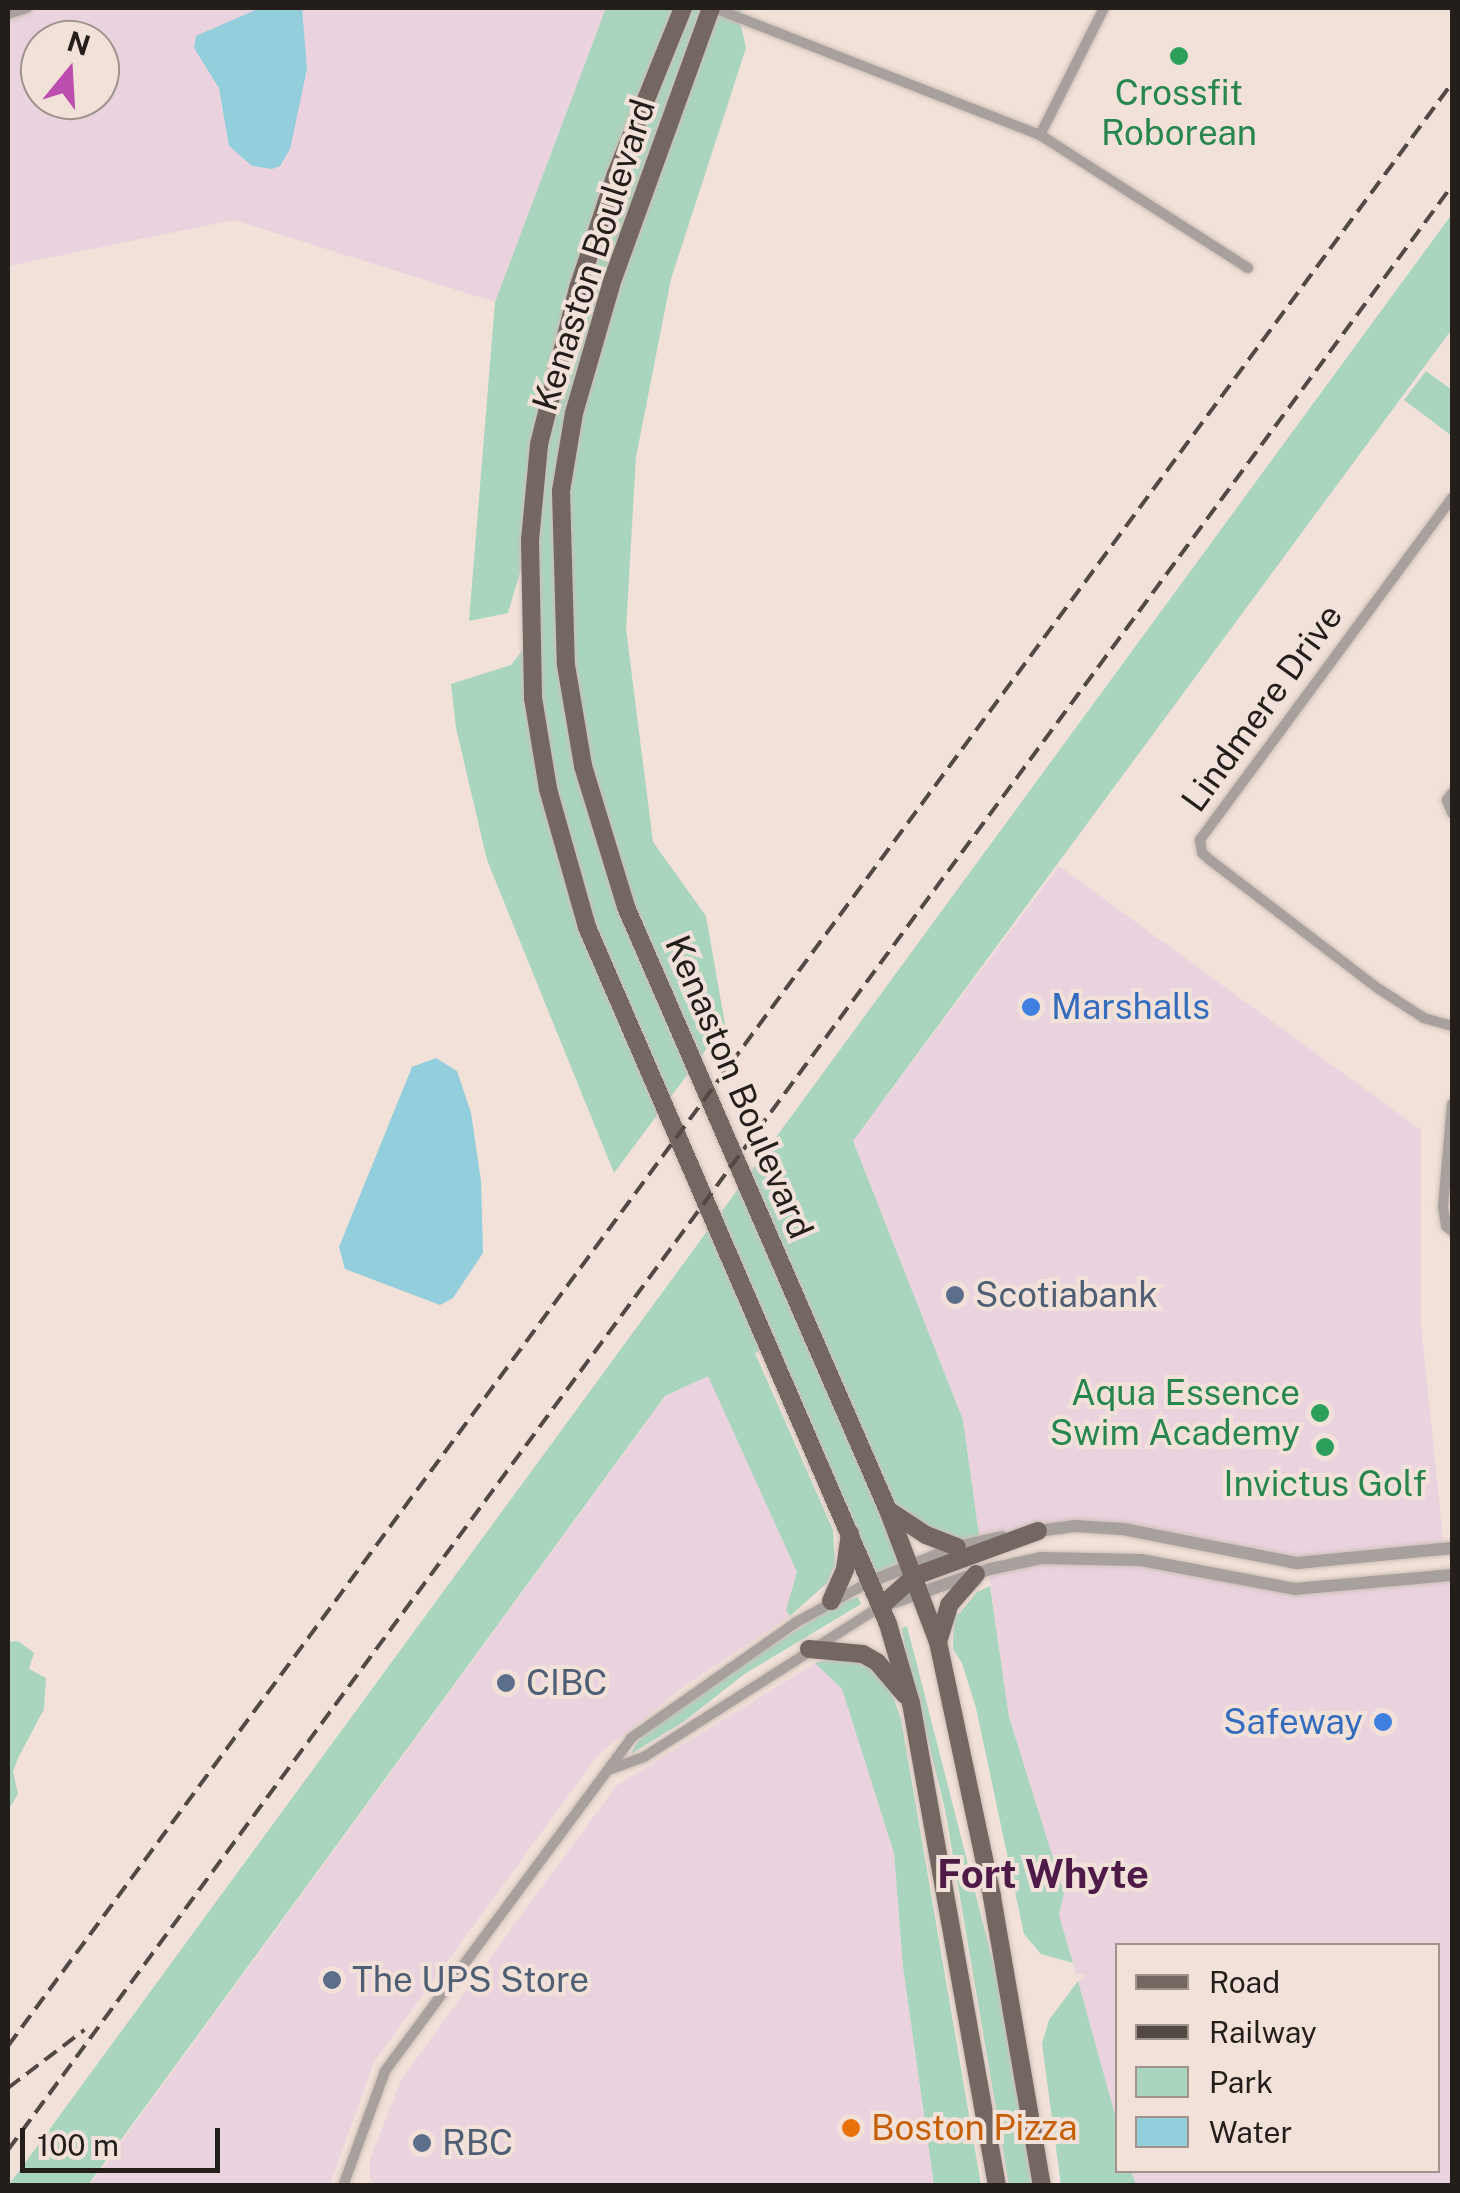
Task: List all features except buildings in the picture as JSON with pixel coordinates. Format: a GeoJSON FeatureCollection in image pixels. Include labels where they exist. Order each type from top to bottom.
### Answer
{"type":"FeatureCollection","features":[{"type":"Feature","properties":{"kind":"main road","name":"Kenaston Boulevard"},"geometry":{"type":"LineString","coordinates":[[683,8],[590,250],[539,445],[530,540],[533,698],[548,789],[587,927],[872,1581],[911,1702],[997,2186]]}},
{"type":"Feature","properties":{"kind":"main road","name":"Kenaston Boulevard"},"geometry":{"type":"LineString","coordinates":[[713,8],[611,285],[574,413],[561,491],[566,664],[583,766],[626,907],[888,1510],[938,1642],[995,1911],[1042,2186]]}},
{"type":"Feature","properties":{"kind":"main road"},"geometry":{"type":"LineString","coordinates":[[888,1510],[926,1536],[957,1547]]}},
{"type":"Feature","properties":{"kind":"main road"},"geometry":{"type":"LineString","coordinates":[[881,1606],[915,1578],[1038,1531]]}},
{"type":"Feature","properties":{"kind":"main road"},"geometry":{"type":"LineString","coordinates":[[831,1601],[845,1570],[850,1533]]}},
{"type":"Feature","properties":{"kind":"main road"},"geometry":{"type":"LineString","coordinates":[[938,1642],[949,1605],[976,1574]]}},
{"type":"Feature","properties":{"kind":"main road"},"geometry":{"type":"LineString","coordinates":[[809,1648],[863,1654],[877,1662],[911,1702]]}},
{"type":"Feature","properties":{"kind":"street"},"geometry":{"type":"LineString","coordinates":[[8,14],[27,8]]}},
{"type":"Feature","properties":{"kind":"street"},"geometry":{"type":"LineString","coordinates":[[713,8],[1040,135],[1248,268]]}},
{"type":"Feature","properties":{"kind":"street"},"geometry":{"type":"LineString","coordinates":[[1040,135],[1104,8]]}},
{"type":"Feature","properties":{"kind":"street","name":"Lindmere Drive"},"geometry":{"type":"LineString","coordinates":[[1452,498],[1200,840],[1202,852],[1210,860],[1390,997],[1424,1018],[1452,1026]]}},
{"type":"Feature","properties":{"kind":"street"},"geometry":{"type":"LineString","coordinates":[[1452,793],[1447,800],[1452,813]]}},
{"type":"Feature","properties":{"kind":"street"},"geometry":{"type":"LineString","coordinates":[[1452,1104],[1443,1218],[1452,1232]]}},
{"type":"Feature","properties":{"kind":"street"},"geometry":{"type":"LineString","coordinates":[[1446,1179],[1452,1191]]}},
{"type":"Feature","properties":{"kind":"street"},"geometry":{"type":"LineString","coordinates":[[915,1578],[957,1547],[1038,1531],[1123,1528],[1297,1563],[1452,1548]]}},
{"type":"Feature","properties":{"kind":"street"},"geometry":{"type":"LineString","coordinates":[[343,2186],[385,2070],[566,1820],[631,1738],[831,1601],[872,1581],[976,1574],[1042,1558],[1068,1556],[1141,1560],[1294,1590],[1452,1575]]}},
{"type":"Feature","properties":{"kind":"street"},"geometry":{"type":"LineString","coordinates":[[610,1769],[644,1758],[809,1648],[881,1606]]}},
{"type":"Feature","properties":{"kind":"shaded area"},"geometry":{"type":"Polygon","coordinates":[[[8,8],[606,8],[495,302],[234,220],[8,266],[8,8]]]}},
{"type":"Feature","properties":{"kind":"shaded area"},"geometry":{"type":"Polygon","coordinates":[[[1059,866],[1421,1130],[1421,1324],[1444,1549],[1297,1563],[1074,1526],[980,1542],[963,1420],[853,1141],[1059,866]]]}},
{"type":"Feature","properties":{"kind":"shaded area"},"geometry":{"type":"Polygon","coordinates":[[[708,1375],[797,1572],[786,1610],[790,1616],[687,1684],[598,1755],[374,2062],[330,2185],[89,2186],[665,1397],[708,1375]]]}},
{"type":"Feature","properties":{"kind":"shaded area"},"geometry":{"type":"Polygon","coordinates":[[[1091,1556],[1294,1589],[1452,1575],[1452,2185],[1136,2185],[1132,2173],[1440,2173],[1440,1943],[1115,1943],[1115,2115],[1078,1981],[1086,1975],[1076,1974],[1059,1915],[1064,1893],[1009,1717],[990,1569],[1091,1556]]]}},
{"type":"Feature","properties":{"kind":"shaded area"},"geometry":{"type":"Polygon","coordinates":[[[815,1663],[842,1689],[894,1853],[903,1967],[934,2185],[375,2186],[370,2178],[370,2159],[402,2078],[616,1786],[815,1663]]]}},
{"type":"Feature","properties":{"kind":"green space"},"geometry":{"type":"Polygon","coordinates":[[[606,8],[743,8],[739,17],[746,48],[671,279],[636,457],[626,629],[653,842],[706,916],[725,1024],[614,1173],[487,860],[456,728],[451,684],[511,665],[530,641],[528,545],[508,613],[469,621],[495,302],[606,8]]]}},
{"type":"Feature","properties":{"kind":"green space"},"geometry":{"type":"Polygon","coordinates":[[[1452,214],[1452,329],[853,1141],[963,1420],[980,1542],[957,1547],[889,1511],[910,1565],[872,1581],[767,1347],[755,1353],[833,1530],[835,1565],[827,1583],[790,1616],[786,1610],[797,1572],[708,1376],[665,1396],[88,2185],[8,2186],[1452,214]]]}},
{"type":"Feature","properties":{"kind":"green space"},"geometry":{"type":"Polygon","coordinates":[[[1426,371],[1452,390],[1452,436],[1404,400],[1426,371]]]}},
{"type":"Feature","properties":{"kind":"green space"},"geometry":{"type":"Polygon","coordinates":[[[990,1586],[1009,1717],[1064,1893],[1059,1915],[1073,1963],[1041,1954],[1024,1934],[976,1708],[962,1663],[953,1649],[954,1612],[959,1614],[977,1592],[990,1586]]]}},
{"type":"Feature","properties":{"kind":"green space"},"geometry":{"type":"Polygon","coordinates":[[[858,1597],[861,1604],[743,1675],[686,1720],[631,1754],[637,1742],[678,1707],[835,1605],[858,1597]]]}},
{"type":"Feature","properties":{"kind":"green space"},"geometry":{"type":"Polygon","coordinates":[[[907,1626],[995,1970],[1032,2185],[1009,2185],[945,1809],[905,1648],[902,1628],[907,1626]]]}},
{"type":"Feature","properties":{"kind":"green space"},"geometry":{"type":"Polygon","coordinates":[[[18,1641],[34,1653],[29,1669],[46,1678],[44,1709],[13,1772],[18,1794],[8,1810],[8,1642],[18,1641]]]}},
{"type":"Feature","properties":{"kind":"green space"},"geometry":{"type":"Polygon","coordinates":[[[838,1657],[864,1659],[891,1691],[901,1719],[981,2185],[934,2185],[903,1967],[894,1853],[842,1689],[815,1663],[838,1657]]]}},
{"type":"Feature","properties":{"kind":"green space"},"geometry":{"type":"Polygon","coordinates":[[[1078,1981],[1115,2115],[1115,2173],[1132,2173],[1136,2185],[1061,2185],[1042,2044],[1049,2020],[1078,1981]]]}},
{"type":"Feature","properties":{"kind":"water"},"geometry":{"type":"Polygon","coordinates":[[[260,8],[302,8],[307,69],[290,149],[280,166],[272,169],[252,166],[229,146],[219,88],[194,48],[196,36],[260,8]]]}},
{"type":"Feature","properties":{"kind":"water"},"geometry":{"type":"Polygon","coordinates":[[[436,1058],[457,1071],[471,1113],[481,1181],[483,1253],[453,1298],[440,1305],[345,1269],[339,1247],[412,1067],[436,1058]]]}},
{"type":"Feature","properties":{"kind":"railway"},"geometry":{"type":"LineString","coordinates":[[8,2046],[1452,83]]}},
{"type":"Feature","properties":{"kind":"railway"},"geometry":{"type":"LineString","coordinates":[[8,2150],[1452,186]]}},
{"type":"Feature","properties":{"kind":"railway"},"geometry":{"type":"LineString","coordinates":[[8,2088],[84,2030]]}},
{"type":"Feature","properties":{"kind":"place","name":"Crossfit Roborean"},"geometry":{"type":"Point","coordinates":[1179,56]}},
{"type":"Feature","properties":{"kind":"place","name":"Marshalls"},"geometry":{"type":"Point","coordinates":[1031,1007]}},
{"type":"Feature","properties":{"kind":"place","name":"Scotiabank"},"geometry":{"type":"Point","coordinates":[955,1295]}},
{"type":"Feature","properties":{"kind":"place","name":"Aqua Essence Swim Academy"},"geometry":{"type":"Point","coordinates":[1320,1413]}},
{"type":"Feature","properties":{"kind":"place","name":"Invictus Golf"},"geometry":{"type":"Point","coordinates":[1325,1447]}},
{"type":"Feature","properties":{"kind":"place","name":"CIBC"},"geometry":{"type":"Point","coordinates":[506,1683]}},
{"type":"Feature","properties":{"kind":"place","name":"Safeway"},"geometry":{"type":"Point","coordinates":[1383,1722]}},
{"type":"Feature","properties":{"kind":"place","name":"The UPS Store"},"geometry":{"type":"Point","coordinates":[332,1980]}},
{"type":"Feature","properties":{"kind":"place","name":"Boston Pizza"},"geometry":{"type":"Point","coordinates":[851,2128]}},
{"type":"Feature","properties":{"kind":"place","name":"RBC"},"geometry":{"type":"Point","coordinates":[422,2143]}},
{"type":"Feature","properties":{"kind":"district","name":"Fort Whyte"},"geometry":{"type":"Point","coordinates":[1043,1874]}}]}
